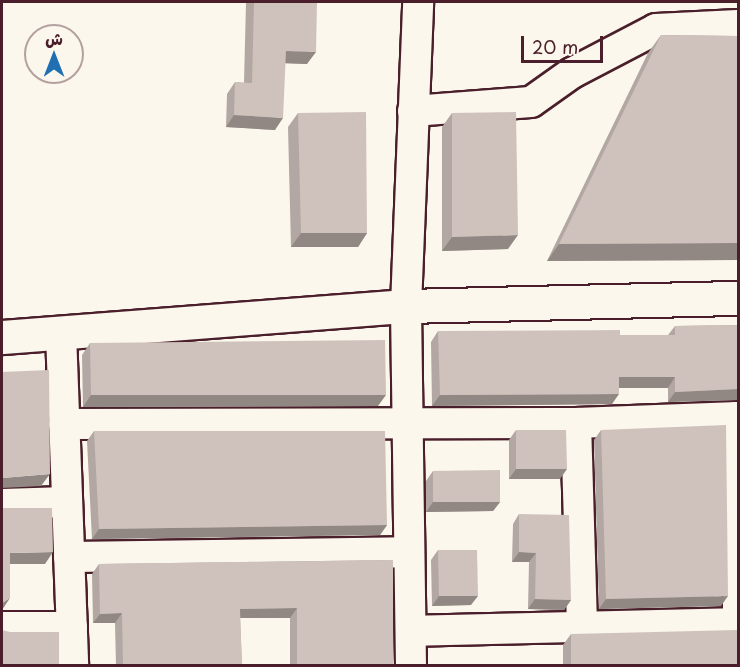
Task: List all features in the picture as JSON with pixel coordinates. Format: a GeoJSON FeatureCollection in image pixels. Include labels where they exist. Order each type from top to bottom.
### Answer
{"type":"FeatureCollection","features":[{"type":"Feature","properties":{"kind":"main road"},"geometry":{"type":"LineString","coordinates":[[2,337],[406,306],[738,298]]}},
{"type":"Feature","properties":{"kind":"street"},"geometry":{"type":"LineString","coordinates":[[411,666],[406,306],[418,2]]}},
{"type":"Feature","properties":{"kind":"street"},"geometry":{"type":"LineString","coordinates":[[413,111],[531,102],[572,73],[656,29],[738,25]]}},
{"type":"Feature","properties":{"kind":"street"},"geometry":{"type":"LineString","coordinates":[[61,333],[73,666]]}},
{"type":"Feature","properties":{"kind":"street"},"geometry":{"type":"LineString","coordinates":[[64,424],[576,423],[737,417],[738,611]]}},
{"type":"Feature","properties":{"kind":"street"},"geometry":{"type":"LineString","coordinates":[[576,423],[582,626]]}},
{"type":"Feature","properties":{"kind":"street"},"geometry":{"type":"LineString","coordinates":[[2,504],[67,502]]}},
{"type":"Feature","properties":{"kind":"street"},"geometry":{"type":"LineString","coordinates":[[69,557],[409,552]]}},
{"type":"Feature","properties":{"kind":"street"},"geometry":{"type":"LineString","coordinates":[[411,631],[738,623]]}},
{"type":"Feature","properties":{"kind":"street"},"geometry":{"type":"LineString","coordinates":[[2,627],[72,627]]}},
{"type":"Feature","properties":{"kind":"building"},"geometry":{"type":"Polygon","coordinates":[[[254,2],[317,2],[316,52],[286,51],[283,118],[234,115],[235,82],[252,83],[254,2]]]}},
{"type":"Feature","properties":{"kind":"building"},"geometry":{"type":"Polygon","coordinates":[[[661,35],[738,36],[738,243],[559,244],[661,35]]]}},
{"type":"Feature","properties":{"kind":"building"},"geometry":{"type":"Polygon","coordinates":[[[366,112],[367,233],[301,233],[298,113],[366,112]]]}},
{"type":"Feature","properties":{"kind":"building"},"geometry":{"type":"Polygon","coordinates":[[[516,112],[518,235],[452,237],[452,113],[516,112]]]}},
{"type":"Feature","properties":{"kind":"building"},"geometry":{"type":"Polygon","coordinates":[[[738,325],[738,389],[675,392],[675,377],[619,377],[619,394],[440,395],[438,331],[620,330],[620,335],[675,335],[675,326],[738,325]]]}},
{"type":"Feature","properties":{"kind":"building"},"geometry":{"type":"Polygon","coordinates":[[[385,340],[386,395],[91,395],[90,343],[385,340]]]}},
{"type":"Feature","properties":{"kind":"building"},"geometry":{"type":"Polygon","coordinates":[[[49,370],[50,474],[2,478],[2,372],[49,370]]]}},
{"type":"Feature","properties":{"kind":"building"},"geometry":{"type":"Polygon","coordinates":[[[726,425],[728,596],[606,599],[601,430],[726,425]]]}},
{"type":"Feature","properties":{"kind":"building"},"geometry":{"type":"Polygon","coordinates":[[[516,430],[566,430],[567,469],[516,469],[516,430]]]}},
{"type":"Feature","properties":{"kind":"building"},"geometry":{"type":"Polygon","coordinates":[[[94,431],[385,431],[387,525],[99,529],[94,431]]]}},
{"type":"Feature","properties":{"kind":"building"},"geometry":{"type":"Polygon","coordinates":[[[500,470],[500,502],[433,502],[433,471],[500,470]]]}},
{"type":"Feature","properties":{"kind":"building"},"geometry":{"type":"Polygon","coordinates":[[[2,506],[3,508],[52,508],[53,552],[10,553],[10,598],[2,603],[2,506]]]}},
{"type":"Feature","properties":{"kind":"building"},"geometry":{"type":"Polygon","coordinates":[[[519,514],[569,515],[571,600],[535,599],[536,553],[519,552],[519,514]]]}},
{"type":"Feature","properties":{"kind":"building"},"geometry":{"type":"Polygon","coordinates":[[[438,550],[477,550],[478,596],[439,596],[438,550]]]}},
{"type":"Feature","properties":{"kind":"building"},"geometry":{"type":"Polygon","coordinates":[[[393,560],[393,664],[305,666],[305,664],[297,664],[297,608],[240,609],[242,666],[123,666],[122,613],[100,614],[99,564],[393,560]]]}},
{"type":"Feature","properties":{"kind":"building"},"geometry":{"type":"Polygon","coordinates":[[[2,630],[59,632],[59,666],[2,666],[2,630]]]}},
{"type":"Feature","properties":{"kind":"building"},"geometry":{"type":"Polygon","coordinates":[[[738,630],[738,666],[571,666],[571,634],[738,630]]]}}]}
